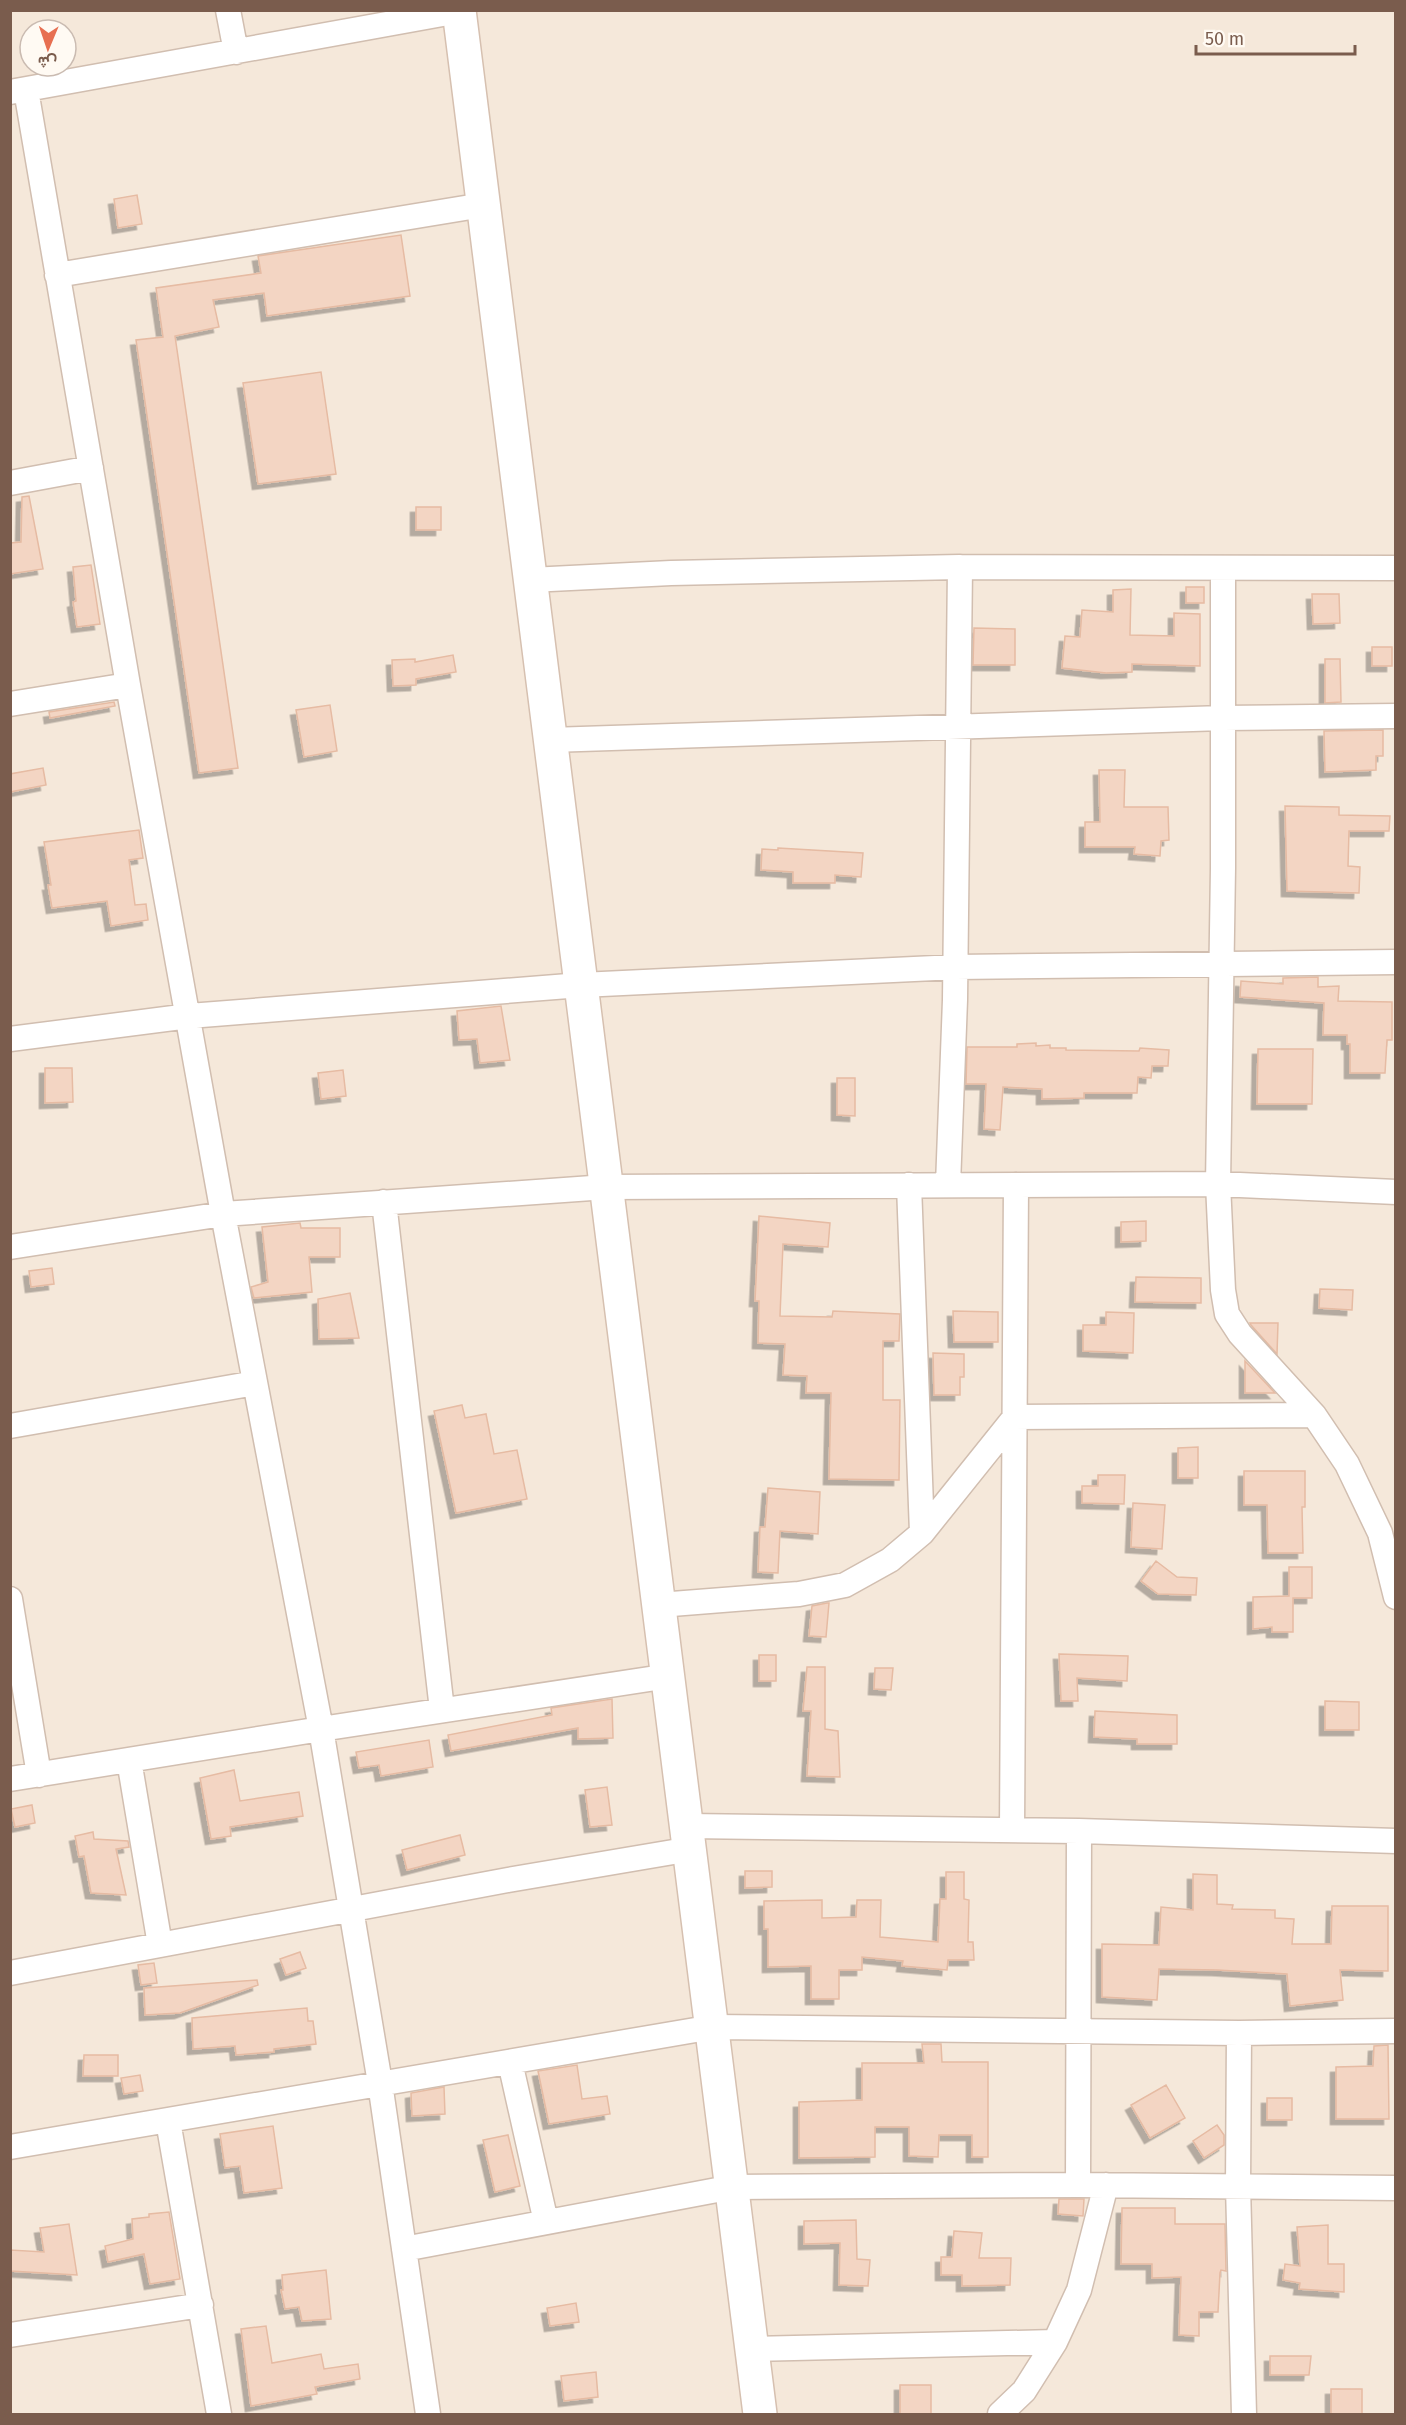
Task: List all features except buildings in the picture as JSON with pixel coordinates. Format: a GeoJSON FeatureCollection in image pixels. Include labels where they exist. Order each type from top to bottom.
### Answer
{"type":"FeatureCollection","features":[{"type":"Feature","properties":{"kind":"main road"},"geometry":{"type":"LineString","coordinates":[[459,11],[760,2415]]}},
{"type":"Feature","properties":{"kind":"street"},"geometry":{"type":"LineString","coordinates":[[228,10],[236,52]]}},
{"type":"Feature","properties":{"kind":"street"},"geometry":{"type":"LineString","coordinates":[[428,2415],[380,2083],[321,1729],[223,1214],[57,274],[18,91],[459,11]]}},
{"type":"Feature","properties":{"kind":"street"},"geometry":{"type":"LineString","coordinates":[[57,274],[483,205]]}},
{"type":"Feature","properties":{"kind":"street"},"geometry":{"type":"LineString","coordinates":[[10,483],[91,468]]}},
{"type":"Feature","properties":{"kind":"street"},"geometry":{"type":"LineString","coordinates":[[948,1185],[956,967],[960,567]]}},
{"type":"Feature","properties":{"kind":"street"},"geometry":{"type":"LineString","coordinates":[[530,580],[671,573],[960,567],[1395,568]]}},
{"type":"Feature","properties":{"kind":"street"},"geometry":{"type":"LineString","coordinates":[[1223,568],[1218,1184],[1223,1290],[1227,1314],[1240,1334],[1314,1415],[1347,1464],[1380,1533],[1395,1597]]}},
{"type":"Feature","properties":{"kind":"street"},"geometry":{"type":"LineString","coordinates":[[10,704],[128,685]]}},
{"type":"Feature","properties":{"kind":"street"},"geometry":{"type":"LineString","coordinates":[[550,740],[1223,718],[1395,716]]}},
{"type":"Feature","properties":{"kind":"street"},"geometry":{"type":"LineString","coordinates":[[10,1039],[189,1016],[580,985],[956,967],[1221,962],[1395,962]]}},
{"type":"Feature","properties":{"kind":"street"},"geometry":{"type":"LineString","coordinates":[[10,1247],[223,1214],[606,1187],[1218,1184],[1395,1192]]}},
{"type":"Feature","properties":{"kind":"street"},"geometry":{"type":"LineString","coordinates":[[909,1185],[922,1533]]}},
{"type":"Feature","properties":{"kind":"street"},"geometry":{"type":"LineString","coordinates":[[1012,1830],[1016,1185]]}},
{"type":"Feature","properties":{"kind":"street"},"geometry":{"type":"LineString","coordinates":[[384,1202],[442,1710]]}},
{"type":"Feature","properties":{"kind":"street"},"geometry":{"type":"LineString","coordinates":[[10,1426],[255,1383]]}},
{"type":"Feature","properties":{"kind":"street"},"geometry":{"type":"LineString","coordinates":[[1015,1417],[1314,1415]]}},
{"type":"Feature","properties":{"kind":"street"},"geometry":{"type":"LineString","coordinates":[[659,1605],[799,1594],[845,1585],[890,1560],[922,1533],[1015,1417]]}},
{"type":"Feature","properties":{"kind":"street"},"geometry":{"type":"LineString","coordinates":[[10,1599],[39,1775]]}},
{"type":"Feature","properties":{"kind":"street"},"geometry":{"type":"LineString","coordinates":[[10,1779],[669,1676]]}},
{"type":"Feature","properties":{"kind":"street"},"geometry":{"type":"LineString","coordinates":[[129,1760],[160,1945]]}},
{"type":"Feature","properties":{"kind":"street"},"geometry":{"type":"LineString","coordinates":[[10,1973],[508,1880],[689,1838],[1012,1830],[1395,1841]]}},
{"type":"Feature","properties":{"kind":"street"},"geometry":{"type":"LineString","coordinates":[[1078,1831],[1078,2185]]}},
{"type":"Feature","properties":{"kind":"street"},"geometry":{"type":"LineString","coordinates":[[10,2147],[713,2027],[1239,2033],[1395,2031]]}},
{"type":"Feature","properties":{"kind":"street"},"geometry":{"type":"LineString","coordinates":[[1239,2033],[1238,2186],[1244,2415]]}},
{"type":"Feature","properties":{"kind":"street"},"geometry":{"type":"LineString","coordinates":[[510,2062],[546,2222]]}},
{"type":"Feature","properties":{"kind":"street"},"geometry":{"type":"LineString","coordinates":[[168,2121],[219,2415]]}},
{"type":"Feature","properties":{"kind":"street"},"geometry":{"type":"LineString","coordinates":[[404,2248],[733,2187],[1106,2185],[1395,2188]]}},
{"type":"Feature","properties":{"kind":"street"},"geometry":{"type":"LineString","coordinates":[[1000,2415],[1024,2391],[1055,2342],[1079,2290],[1106,2185]]}},
{"type":"Feature","properties":{"kind":"street"},"geometry":{"type":"LineString","coordinates":[[10,2334],[201,2305]]}},
{"type":"Feature","properties":{"kind":"street"},"geometry":{"type":"LineString","coordinates":[[752,2349],[1055,2342]]}},
{"type":"Feature","properties":{"kind":"shaded area"},"geometry":{"type":"Polygon","coordinates":[[[11,11],[1395,11],[1395,2414],[11,2414],[11,11]]]}}]}
